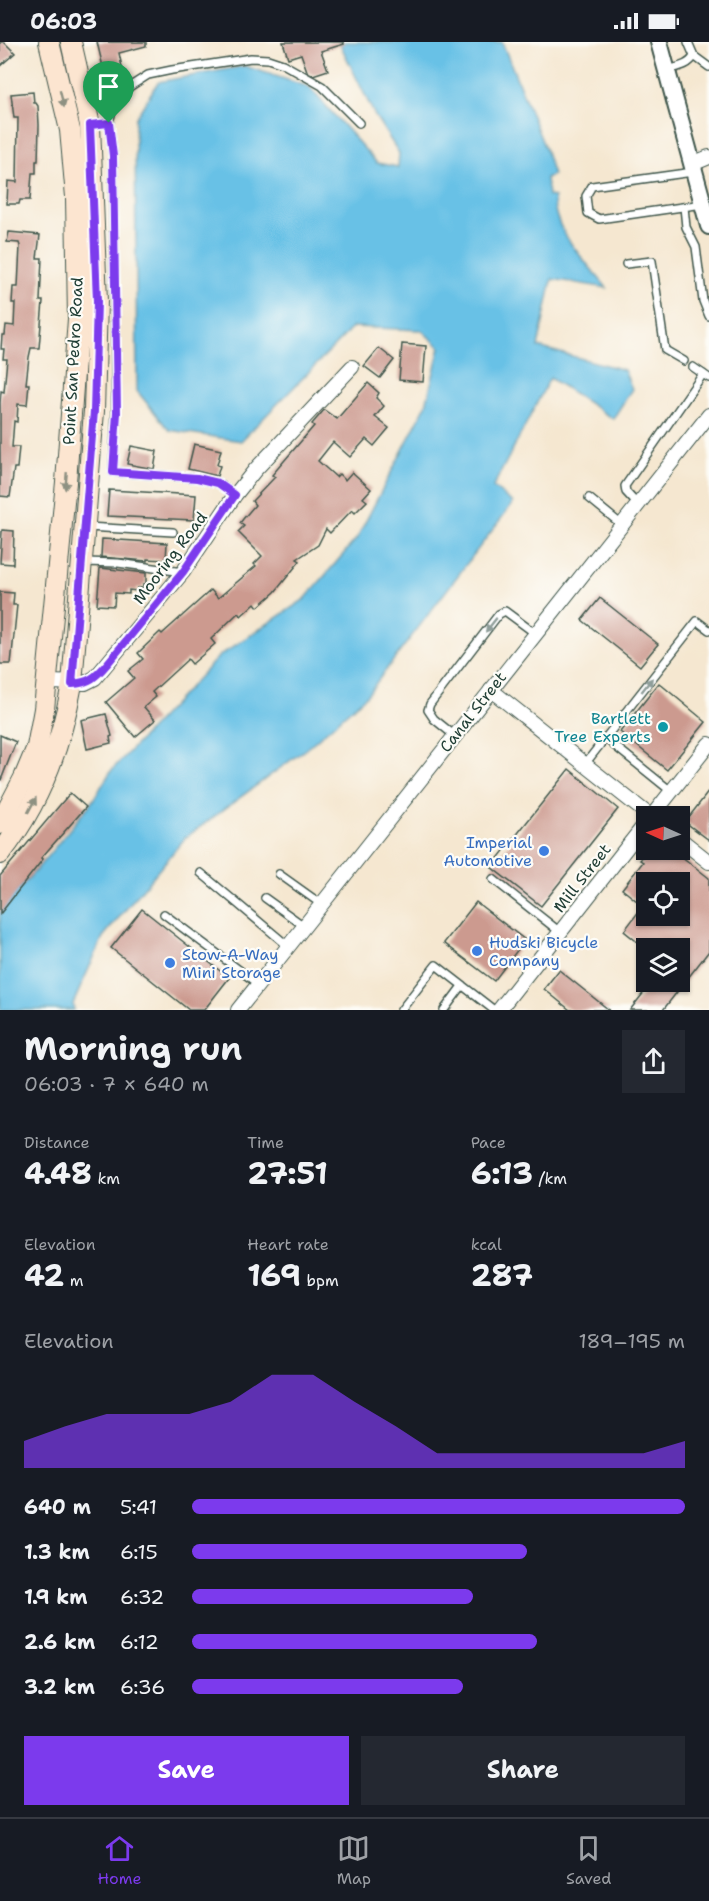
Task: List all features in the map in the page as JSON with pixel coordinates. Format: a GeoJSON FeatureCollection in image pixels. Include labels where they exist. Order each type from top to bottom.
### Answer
{"type":"FeatureCollection","features":[{"type":"Feature","properties":{"kind":"main road","name":"Point San Pedro Road"},"geometry":{"type":"LineString","coordinates":[[0,824],[37,747],[47,682],[78,320],[76,197],[70,130],[49,42]]}},
{"type":"Feature","properties":{"kind":"main road","name":"Point San Pedro Road"},"geometry":{"type":"LineString","coordinates":[[0,854],[18,831],[39,792],[56,752],[67,714],[72,684],[94,411],[97,301],[90,125],[71,42]]}},
{"type":"Feature","properties":{"kind":"street"},"geometry":{"type":"LineString","coordinates":[[659,42],[709,226]]}},
{"type":"Feature","properties":{"kind":"street"},"geometry":{"type":"LineString","coordinates":[[693,168],[709,157]]}},
{"type":"Feature","properties":{"kind":"street","name":"Mooring Road"},"geometry":{"type":"LineString","coordinates":[[47,682],[85,683],[95,678],[183,572],[235,495],[255,470],[352,367]]}},
{"type":"Feature","properties":{"kind":"street","name":"Canal Street"},"geometry":{"type":"LineString","coordinates":[[240,1009],[709,415]]}},
{"type":"Feature","properties":{"kind":"street"},"geometry":{"type":"LineString","coordinates":[[491,690],[638,806]]}},
{"type":"Feature","properties":{"kind":"street"},"geometry":{"type":"LineString","coordinates":[[660,806],[709,744]]}},
{"type":"Feature","properties":{"kind":"street","name":"Mill Street"},"geometry":{"type":"LineString","coordinates":[[499,1010],[636,837]]}},
{"type":"Feature","properties":{"kind":"street"},"geometry":{"type":"LineString","coordinates":[[690,847],[709,862]]}},
{"type":"Feature","properties":{"kind":"lane"},"geometry":{"type":"LineString","coordinates":[[688,42],[694,56],[709,67]]}},
{"type":"Feature","properties":{"kind":"lane"},"geometry":{"type":"LineString","coordinates":[[667,70],[690,63],[694,56]]}},
{"type":"Feature","properties":{"kind":"lane"},"geometry":{"type":"LineString","coordinates":[[235,495],[218,483],[197,478],[113,472],[117,413],[113,156],[109,123],[114,102],[123,91],[148,75],[172,69],[251,58],[268,59],[283,64],[322,86],[359,123]]}},
{"type":"Feature","properties":{"kind":"lane"},"geometry":{"type":"LineString","coordinates":[[90,125],[109,123]]}},
{"type":"Feature","properties":{"kind":"lane"},"geometry":{"type":"LineString","coordinates":[[693,168],[592,186],[586,196],[588,213],[599,219],[703,204]]}},
{"type":"Feature","properties":{"kind":"lane"},"geometry":{"type":"LineString","coordinates":[[684,207],[686,227],[696,247],[703,301],[709,316]]}},
{"type":"Feature","properties":{"kind":"lane"},"geometry":{"type":"LineString","coordinates":[[626,264],[652,261],[665,350],[684,361]]}},
{"type":"Feature","properties":{"kind":"lane"},"geometry":{"type":"LineString","coordinates":[[638,505],[626,492],[625,486],[706,376],[693,367]]}},
{"type":"Feature","properties":{"kind":"lane"},"geometry":{"type":"LineString","coordinates":[[94,411],[117,413]]}},
{"type":"Feature","properties":{"kind":"lane"},"geometry":{"type":"LineString","coordinates":[[589,498],[622,525]]}},
{"type":"Feature","properties":{"kind":"lane"},"geometry":{"type":"LineString","coordinates":[[84,527],[173,532]]}},
{"type":"Feature","properties":{"kind":"lane"},"geometry":{"type":"LineString","coordinates":[[81,561],[118,563],[183,572]]}},
{"type":"Feature","properties":{"kind":"lane"},"geometry":{"type":"LineString","coordinates":[[455,736],[434,719],[428,710],[430,704],[500,614],[505,611],[514,616],[536,634]]}},
{"type":"Feature","properties":{"kind":"lane"},"geometry":{"type":"LineString","coordinates":[[585,764],[697,621],[709,630]]}},
{"type":"Feature","properties":{"kind":"lane"},"geometry":{"type":"LineString","coordinates":[[605,738],[672,792]]}},
{"type":"Feature","properties":{"kind":"lane"},"geometry":{"type":"LineString","coordinates":[[201,873],[288,946]]}},
{"type":"Feature","properties":{"kind":"lane"},"geometry":{"type":"LineString","coordinates":[[279,874],[321,904]]}},
{"type":"Feature","properties":{"kind":"lane"},"geometry":{"type":"LineString","coordinates":[[493,879],[560,932]]}},
{"type":"Feature","properties":{"kind":"lane"},"geometry":{"type":"LineString","coordinates":[[265,898],[304,926]]}},
{"type":"Feature","properties":{"kind":"lane"},"geometry":{"type":"LineString","coordinates":[[164,914],[258,984]]}},
{"type":"Feature","properties":{"kind":"lane"},"geometry":{"type":"LineString","coordinates":[[401,1010],[436,965],[494,1010]]}},
{"type":"Feature","properties":{"kind":"lane"},"geometry":{"type":"LineString","coordinates":[[444,1010],[462,986]]}},
{"type":"Feature","properties":{"kind":"water"},"geometry":{"type":"Polygon","coordinates":[[[339,42],[502,42],[546,151],[553,175],[546,178],[548,196],[554,197],[559,222],[572,246],[607,288],[552,279],[538,347],[624,370],[632,389],[613,419],[550,378],[493,487],[513,503],[367,695],[306,749],[185,838],[103,937],[73,1004],[74,1010],[0,1010],[0,910],[91,803],[111,771],[219,656],[305,599],[357,538],[426,405],[440,347],[421,330],[353,327],[241,441],[169,430],[137,391],[135,119],[158,82],[245,66],[309,87],[377,163],[398,167],[399,153],[375,116],[339,42]]]}},
{"type":"Feature","properties":{"kind":"building"},"geometry":{"type":"Polygon","coordinates":[[[0,42],[4,42],[15,53],[0,66],[0,42]]]}},
{"type":"Feature","properties":{"kind":"building"},"geometry":{"type":"Polygon","coordinates":[[[97,42],[146,42],[146,46],[119,53],[122,67],[110,70],[109,65],[103,67],[97,42]]]}},
{"type":"Feature","properties":{"kind":"building"},"geometry":{"type":"Polygon","coordinates":[[[283,42],[343,42],[344,44],[321,51],[328,70],[313,75],[307,71],[301,54],[288,58],[283,42]]]}},
{"type":"Feature","properties":{"kind":"building"},"geometry":{"type":"Polygon","coordinates":[[[33,92],[34,103],[38,106],[38,161],[36,161],[36,173],[32,173],[30,200],[20,200],[19,204],[7,204],[8,181],[17,182],[18,118],[14,118],[11,94],[33,92]]]}},
{"type":"Feature","properties":{"kind":"building"},"geometry":{"type":"Polygon","coordinates":[[[9,232],[40,235],[37,258],[42,258],[40,301],[43,301],[39,348],[31,348],[29,357],[26,384],[29,384],[27,405],[18,404],[17,422],[14,421],[12,447],[19,447],[10,497],[0,496],[0,403],[1,391],[4,392],[7,359],[3,359],[4,349],[1,349],[2,335],[5,335],[6,325],[14,326],[13,287],[18,287],[20,246],[19,243],[7,242],[9,232]]]}},
{"type":"Feature","properties":{"kind":"building"},"geometry":{"type":"Polygon","coordinates":[[[402,344],[426,346],[423,382],[399,380],[402,344]]]}},
{"type":"Feature","properties":{"kind":"building"},"geometry":{"type":"Polygon","coordinates":[[[379,348],[394,360],[380,378],[364,366],[379,348]]]}},
{"type":"Feature","properties":{"kind":"building"},"geometry":{"type":"Polygon","coordinates":[[[368,383],[379,393],[376,398],[384,406],[375,417],[389,428],[374,446],[366,439],[350,457],[333,442],[318,461],[336,477],[339,474],[345,480],[352,472],[371,489],[363,498],[367,501],[355,513],[352,510],[330,533],[326,529],[318,545],[297,559],[300,561],[275,592],[258,607],[255,603],[241,616],[238,613],[211,639],[215,644],[192,664],[188,659],[152,692],[156,697],[144,707],[155,720],[135,737],[106,702],[134,678],[128,671],[143,659],[138,653],[211,590],[218,598],[256,566],[254,564],[262,556],[238,532],[244,526],[240,523],[255,505],[252,501],[275,477],[272,475],[314,426],[312,424],[324,410],[337,419],[368,383]]]}},
{"type":"Feature","properties":{"kind":"building"},"geometry":{"type":"Polygon","coordinates":[[[194,444],[221,450],[217,476],[188,469],[194,444]]]}},
{"type":"Feature","properties":{"kind":"building"},"geometry":{"type":"Polygon","coordinates":[[[131,446],[157,451],[154,469],[127,464],[131,446]]]}},
{"type":"Feature","properties":{"kind":"building"},"geometry":{"type":"Polygon","coordinates":[[[109,490],[196,495],[194,520],[107,516],[109,490]]]}},
{"type":"Feature","properties":{"kind":"building"},"geometry":{"type":"Polygon","coordinates":[[[2,530],[14,531],[13,564],[0,563],[2,530]]]}},
{"type":"Feature","properties":{"kind":"building"},"geometry":{"type":"Polygon","coordinates":[[[102,539],[167,543],[166,560],[147,559],[147,561],[101,557],[102,539]]]}},
{"type":"Feature","properties":{"kind":"building"},"geometry":{"type":"Polygon","coordinates":[[[100,568],[146,573],[146,584],[143,584],[143,588],[137,588],[137,591],[129,590],[129,594],[115,593],[114,606],[97,605],[100,568]]]}},
{"type":"Feature","properties":{"kind":"building"},"geometry":{"type":"Polygon","coordinates":[[[0,592],[14,593],[13,605],[17,605],[11,664],[0,664],[0,592]]]}},
{"type":"Feature","properties":{"kind":"building"},"geometry":{"type":"Polygon","coordinates":[[[600,598],[658,644],[640,666],[582,620],[600,598]]]}},
{"type":"Feature","properties":{"kind":"building","name":"Bartlett Tree Experts"},"geometry":{"type":"Polygon","coordinates":[[[659,683],[706,722],[667,770],[620,732],[659,683]]]}},
{"type":"Feature","properties":{"kind":"building"},"geometry":{"type":"Polygon","coordinates":[[[106,714],[112,736],[110,737],[111,743],[87,749],[81,720],[106,714]]]}},
{"type":"Feature","properties":{"kind":"building"},"geometry":{"type":"Polygon","coordinates":[[[0,735],[16,742],[1,780],[0,780],[0,735]]]}},
{"type":"Feature","properties":{"kind":"building"},"geometry":{"type":"Polygon","coordinates":[[[569,769],[618,809],[541,906],[491,867],[569,769]]]}},
{"type":"Feature","properties":{"kind":"building"},"geometry":{"type":"Polygon","coordinates":[[[709,791],[709,840],[690,826],[690,816],[709,791]]]}},
{"type":"Feature","properties":{"kind":"building"},"geometry":{"type":"Polygon","coordinates":[[[70,793],[86,807],[41,858],[43,859],[0,914],[0,876],[70,793]]]}},
{"type":"Feature","properties":{"kind":"building"},"geometry":{"type":"Polygon","coordinates":[[[640,860],[686,860],[709,878],[709,951],[690,975],[690,938],[636,938],[636,941],[624,931],[636,915],[636,926],[690,926],[690,872],[636,872],[636,900],[622,889],[643,862],[640,860]]]}},
{"type":"Feature","properties":{"kind":"building"},"geometry":{"type":"Polygon","coordinates":[[[476,902],[525,940],[494,981],[444,943],[476,902]]]}},
{"type":"Feature","properties":{"kind":"building","name":"Stow-A-Way Mini Storage"},"geometry":{"type":"Polygon","coordinates":[[[142,909],[229,978],[204,1010],[189,1010],[111,948],[142,909]]]}},
{"type":"Feature","properties":{"kind":"building"},"geometry":{"type":"Polygon","coordinates":[[[559,970],[609,1010],[570,1010],[544,989],[559,970]]]}},
{"type":"Feature","properties":{"kind":"building"},"geometry":{"type":"Polygon","coordinates":[[[644,992],[677,992],[663,1010],[630,1010],[644,992]]]}},
{"type":"Feature","properties":{"kind":"place","name":"Bartlett Tree Experts"},"geometry":{"type":"Point","coordinates":[663,727]}},
{"type":"Feature","properties":{"kind":"place","name":"Imperial Automotive"},"geometry":{"type":"Point","coordinates":[544,851]}},
{"type":"Feature","properties":{"kind":"place","name":"Hudski Bicycle Company"},"geometry":{"type":"Point","coordinates":[477,951]}},
{"type":"Feature","properties":{"kind":"place","name":"Stow-A-Way Mini Storage"},"geometry":{"type":"Point","coordinates":[170,963]}},
{"type":"Feature","properties":{"kind":"route"},"geometry":{"type":"LineString","coordinates":[[109,123],[113,156],[117,413],[113,472],[197,478],[218,483],[235,495],[183,572],[95,678],[85,683],[72,684],[94,411],[97,301],[90,125],[109,123]]}}]}
